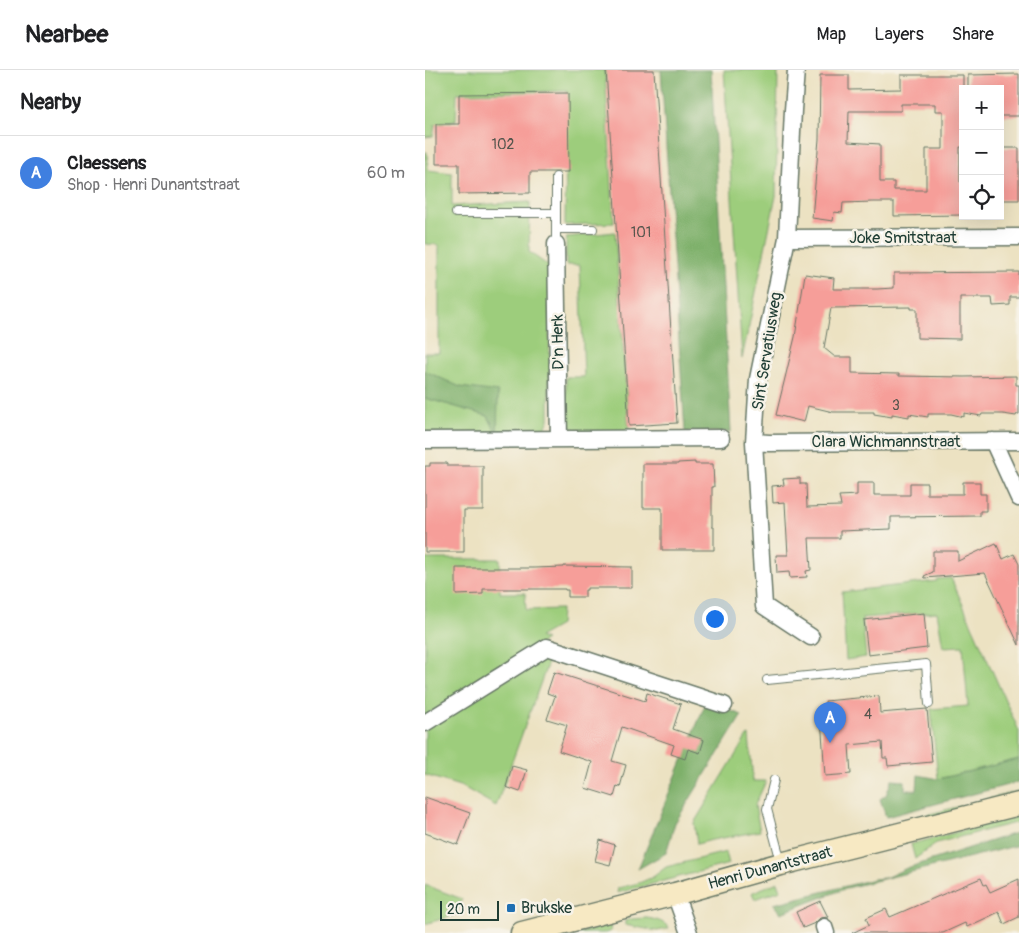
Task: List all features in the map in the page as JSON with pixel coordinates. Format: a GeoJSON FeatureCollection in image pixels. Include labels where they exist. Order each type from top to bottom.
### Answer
{"type":"FeatureCollection","features":[{"type":"Feature","properties":{"kind":"street","name":"Sint Servatiusweg"},"geometry":{"type":"LineString","coordinates":[[796,70],[787,238],[759,379],[754,442],[764,606],[811,637]]}},
{"type":"Feature","properties":{"kind":"street","name":"D'n Herk"},"geometry":{"type":"LineString","coordinates":[[556,237],[559,439]]}},
{"type":"Feature","properties":{"kind":"street","name":"Joke Smitstraat"},"geometry":{"type":"LineString","coordinates":[[787,238],[1019,237]]}},
{"type":"Feature","properties":{"kind":"street"},"geometry":{"type":"LineString","coordinates":[[425,440],[721,438]]}},
{"type":"Feature","properties":{"kind":"street"},"geometry":{"type":"LineString","coordinates":[[993,441],[1019,498]]}},
{"type":"Feature","properties":{"kind":"street","name":"Clara Wichmannstraat"},"geometry":{"type":"LineString","coordinates":[[754,442],[1019,441]]}},
{"type":"Feature","properties":{"kind":"street"},"geometry":{"type":"LineString","coordinates":[[425,723],[547,647],[724,706]]}},
{"type":"Feature","properties":{"kind":"street","name":"Henri Dunantstraat"},"geometry":{"type":"LineString","coordinates":[[521,933],[675,894],[781,864],[1019,804]]}},
{"type":"Feature","properties":{"kind":"street"},"geometry":{"type":"LineString","coordinates":[[675,894],[689,933]]}},
{"type":"Feature","properties":{"kind":"lane"},"geometry":{"type":"LineString","coordinates":[[556,177],[556,237],[593,228]]}},
{"type":"Feature","properties":{"kind":"lane"},"geometry":{"type":"LineString","coordinates":[[456,213],[556,212]]}},
{"type":"Feature","properties":{"kind":"lane"},"geometry":{"type":"LineString","coordinates":[[767,680],[926,664],[929,704]]}},
{"type":"Feature","properties":{"kind":"lane"},"geometry":{"type":"LineString","coordinates":[[774,780],[767,809],[781,864]]}},
{"type":"Feature","properties":{"kind":"green space"},"geometry":{"type":"Polygon","coordinates":[[[425,70],[661,70],[605,71],[614,223],[565,225],[567,91],[457,93],[456,120],[435,125],[433,136],[425,137],[425,70]]]}},
{"type":"Feature","properties":{"kind":"green space"},"geometry":{"type":"Polygon","coordinates":[[[661,70],[711,70],[731,432],[685,432],[661,70]]]}},
{"type":"Feature","properties":{"kind":"green space"},"geometry":{"type":"Polygon","coordinates":[[[724,70],[778,70],[776,196],[742,359],[724,70]]]}},
{"type":"Feature","properties":{"kind":"green space"},"geometry":{"type":"Polygon","coordinates":[[[425,152],[427,152],[428,170],[452,173],[452,206],[530,202],[529,252],[550,267],[549,420],[544,430],[534,435],[425,433],[425,398],[488,416],[497,433],[498,393],[460,387],[425,371],[425,353],[439,353],[439,245],[425,244],[425,152]]]}},
{"type":"Feature","properties":{"kind":"green space"},"geometry":{"type":"Polygon","coordinates":[[[615,232],[629,433],[581,433],[571,427],[566,416],[566,377],[584,377],[580,265],[566,265],[567,237],[615,232]]]}},
{"type":"Feature","properties":{"kind":"green space"},"geometry":{"type":"Polygon","coordinates":[[[425,371],[460,387],[498,392],[497,434],[488,416],[425,398],[425,371]]]}},
{"type":"Feature","properties":{"kind":"green space"},"geometry":{"type":"Polygon","coordinates":[[[425,559],[500,559],[500,593],[525,593],[526,610],[561,609],[560,625],[539,637],[546,640],[425,716],[425,559]]]}},
{"type":"Feature","properties":{"kind":"green space"},"geometry":{"type":"Polygon","coordinates":[[[951,578],[1019,731],[1019,759],[938,779],[931,709],[968,706],[963,646],[943,647],[937,612],[862,618],[866,657],[846,660],[842,592],[951,578]]]}},
{"type":"Feature","properties":{"kind":"green space"},"geometry":{"type":"Polygon","coordinates":[[[548,655],[550,657],[496,806],[463,787],[425,775],[425,727],[548,655]]]}},
{"type":"Feature","properties":{"kind":"green space"},"geometry":{"type":"Polygon","coordinates":[[[706,702],[742,715],[675,823],[666,853],[638,869],[706,702]]]}},
{"type":"Feature","properties":{"kind":"green space"},"geometry":{"type":"Polygon","coordinates":[[[749,735],[753,781],[766,781],[755,805],[760,831],[697,844],[694,823],[749,735]]]}},
{"type":"Feature","properties":{"kind":"green space"},"geometry":{"type":"Polygon","coordinates":[[[1019,759],[1019,782],[886,817],[880,799],[886,795],[892,780],[905,781],[905,790],[917,790],[918,775],[939,779],[1019,759]]]}},
{"type":"Feature","properties":{"kind":"green space"},"geometry":{"type":"Polygon","coordinates":[[[1019,791],[1019,796],[923,820],[922,816],[1019,791]]]}},
{"type":"Feature","properties":{"kind":"green space"},"geometry":{"type":"Polygon","coordinates":[[[1019,816],[1019,822],[936,843],[915,859],[911,844],[1019,816]]]}},
{"type":"Feature","properties":{"kind":"green space"},"geometry":{"type":"Polygon","coordinates":[[[1019,832],[1019,845],[847,888],[781,913],[774,904],[874,879],[885,878],[907,868],[1019,832]]]}},
{"type":"Feature","properties":{"kind":"green space"},"geometry":{"type":"Polygon","coordinates":[[[726,852],[729,864],[617,893],[618,888],[639,883],[653,877],[666,867],[726,852]]]}},
{"type":"Feature","properties":{"kind":"green space"},"geometry":{"type":"Polygon","coordinates":[[[778,882],[781,890],[755,899],[753,892],[778,882]]]}},
{"type":"Feature","properties":{"kind":"green space"},"geometry":{"type":"Polygon","coordinates":[[[425,885],[462,899],[455,915],[425,924],[425,885]]]}},
{"type":"Feature","properties":{"kind":"green space"},"geometry":{"type":"Polygon","coordinates":[[[646,918],[662,922],[669,928],[657,931],[625,925],[625,921],[646,918]]]}},
{"type":"Feature","properties":{"kind":"green space"},"geometry":{"type":"Polygon","coordinates":[[[610,925],[611,931],[605,933],[577,933],[610,925]]]}},
{"type":"Feature","properties":{"kind":"building"},"geometry":{"type":"Polygon","coordinates":[[[606,70],[654,70],[677,423],[629,426],[606,70]]]}},
{"type":"Feature","properties":{"kind":"building"},"geometry":{"type":"Polygon","coordinates":[[[1019,74],[1019,116],[1004,116],[1004,85],[968,85],[968,75],[1019,74]]]}},
{"type":"Feature","properties":{"kind":"building"},"geometry":{"type":"Polygon","coordinates":[[[820,75],[849,75],[849,90],[901,89],[901,75],[963,75],[963,85],[959,85],[959,215],[894,216],[894,202],[872,202],[843,203],[842,213],[834,212],[833,221],[812,218],[819,139],[820,75]],[[901,104],[901,111],[849,111],[848,142],[880,144],[880,182],[894,182],[894,190],[926,190],[926,149],[943,149],[943,111],[935,111],[935,104],[901,104]]]}},
{"type":"Feature","properties":{"kind":"building"},"geometry":{"type":"Polygon","coordinates":[[[568,93],[569,172],[530,172],[530,193],[459,194],[459,164],[436,164],[436,124],[459,124],[459,94],[568,93]]]}},
{"type":"Feature","properties":{"kind":"building"},"geometry":{"type":"Polygon","coordinates":[[[1004,148],[1019,148],[1019,200],[1004,200],[1004,148]]]}},
{"type":"Feature","properties":{"kind":"building"},"geometry":{"type":"Polygon","coordinates":[[[1019,272],[1019,297],[1010,297],[1010,305],[993,306],[992,298],[960,298],[960,339],[917,338],[917,309],[911,309],[911,307],[831,308],[824,348],[835,357],[852,357],[852,373],[899,374],[899,376],[1016,376],[1016,385],[1019,385],[1019,414],[1016,416],[982,414],[981,416],[964,413],[964,417],[951,414],[928,414],[928,417],[909,414],[909,417],[892,414],[892,417],[874,414],[874,412],[833,412],[808,406],[804,422],[776,415],[795,337],[805,274],[834,278],[833,289],[877,289],[894,288],[894,273],[1019,272]]]}},
{"type":"Feature","properties":{"kind":"building"},"geometry":{"type":"Polygon","coordinates":[[[695,462],[695,464],[713,464],[712,527],[714,527],[714,550],[662,550],[662,508],[643,508],[643,464],[695,462]]]}},
{"type":"Feature","properties":{"kind":"building"},"geometry":{"type":"Polygon","coordinates":[[[430,463],[447,463],[447,466],[483,466],[483,510],[464,510],[464,552],[425,552],[425,466],[430,466],[430,463]]]}},
{"type":"Feature","properties":{"kind":"building"},"geometry":{"type":"Polygon","coordinates":[[[800,478],[800,484],[806,484],[807,507],[841,506],[839,496],[857,495],[857,483],[874,483],[874,495],[910,495],[910,483],[927,483],[927,494],[963,494],[963,482],[980,482],[980,494],[986,494],[986,511],[980,511],[980,516],[891,517],[891,529],[840,531],[840,538],[809,538],[811,570],[806,571],[807,577],[790,578],[789,572],[777,573],[776,555],[788,555],[785,502],[773,503],[772,486],[784,485],[783,479],[800,478]]]}},
{"type":"Feature","properties":{"kind":"building"},"geometry":{"type":"Polygon","coordinates":[[[996,543],[1003,559],[1014,554],[1019,564],[1019,645],[985,573],[925,578],[924,576],[933,572],[933,551],[958,551],[958,561],[996,543]]]}},
{"type":"Feature","properties":{"kind":"building"},"geometry":{"type":"Polygon","coordinates":[[[632,567],[632,588],[587,588],[585,590],[585,597],[568,597],[568,590],[565,589],[483,589],[483,594],[456,595],[456,568],[632,567]]]}},
{"type":"Feature","properties":{"kind":"building"},"geometry":{"type":"Polygon","coordinates":[[[924,613],[927,648],[868,655],[864,620],[924,613]]]}},
{"type":"Feature","properties":{"kind":"building"},"geometry":{"type":"Polygon","coordinates":[[[554,672],[645,701],[647,693],[681,704],[673,729],[704,740],[700,753],[688,749],[685,759],[671,754],[674,745],[622,727],[612,761],[626,765],[620,787],[617,786],[614,797],[585,788],[592,762],[559,751],[567,725],[547,719],[555,696],[547,693],[554,672]]]}},
{"type":"Feature","properties":{"kind":"building"},"geometry":{"type":"Polygon","coordinates":[[[879,696],[880,713],[927,709],[932,762],[888,766],[887,758],[883,758],[882,742],[849,745],[851,774],[825,776],[821,718],[827,718],[825,701],[879,696]]]}},
{"type":"Feature","properties":{"kind":"building"},"geometry":{"type":"Polygon","coordinates":[[[512,766],[527,770],[520,792],[506,787],[512,766]]]}},
{"type":"Feature","properties":{"kind":"building"},"geometry":{"type":"Polygon","coordinates":[[[425,797],[470,813],[458,845],[425,833],[425,797]]]}},
{"type":"Feature","properties":{"kind":"building"},"geometry":{"type":"Polygon","coordinates":[[[600,840],[615,845],[610,865],[595,861],[600,840]]]}},
{"type":"Feature","properties":{"kind":"building"},"geometry":{"type":"Polygon","coordinates":[[[981,878],[990,892],[1019,879],[1019,917],[1004,924],[999,912],[967,927],[965,923],[943,933],[852,933],[869,925],[866,918],[886,909],[890,917],[981,878]]]}},
{"type":"Feature","properties":{"kind":"building"},"geometry":{"type":"Polygon","coordinates":[[[820,901],[828,917],[820,918],[815,923],[803,928],[796,912],[820,901]]]}},
{"type":"Feature","properties":{"kind":"place","name":"Claessens"},"geometry":{"type":"Point","coordinates":[830,743]}},
{"type":"Feature","properties":{"kind":"place","name":"Brukske"},"geometry":{"type":"Point","coordinates":[511,908]}}]}
